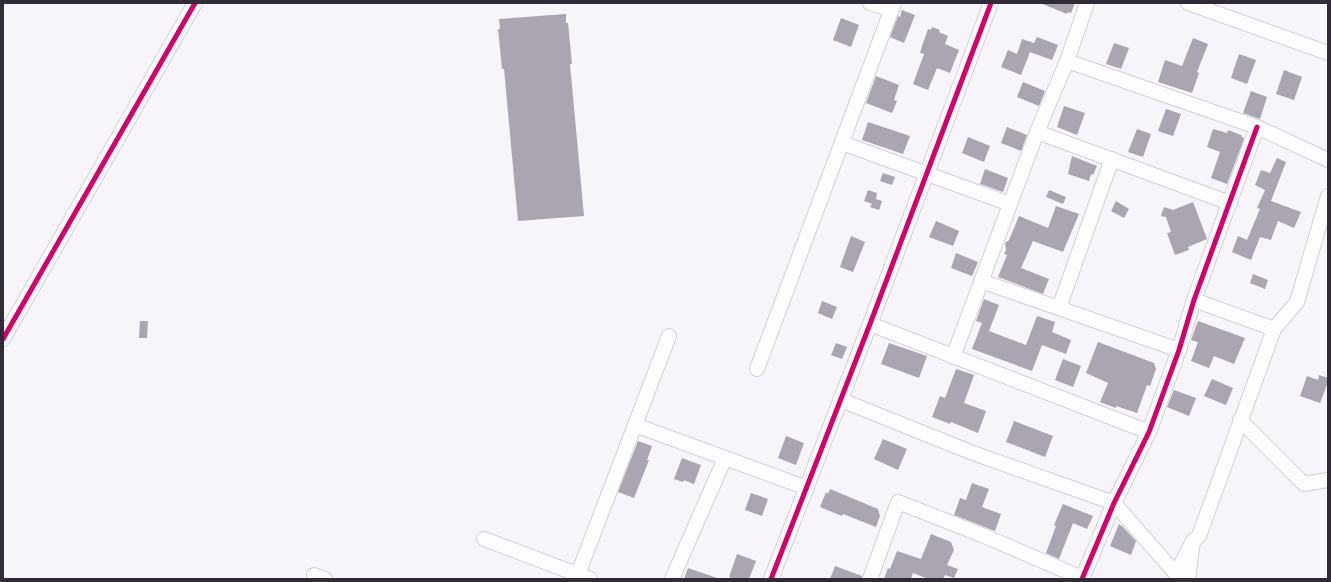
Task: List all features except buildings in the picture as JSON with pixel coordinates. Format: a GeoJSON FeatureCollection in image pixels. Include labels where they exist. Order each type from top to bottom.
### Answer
{"type":"FeatureCollection","features":[{"type":"Feature","properties":{"kind":"street"},"geometry":{"type":"LineString","coordinates":[[3,339],[195,3]]}},
{"type":"Feature","properties":{"kind":"street"},"geometry":{"type":"LineString","coordinates":[[757,368],[893,7],[870,3]]}},
{"type":"Feature","properties":{"kind":"street"},"geometry":{"type":"LineString","coordinates":[[771,579],[841,400],[991,3]]}},
{"type":"Feature","properties":{"kind":"street"},"geometry":{"type":"LineString","coordinates":[[952,357],[1087,3]]}},
{"type":"Feature","properties":{"kind":"street"},"geometry":{"type":"LineString","coordinates":[[1188,3],[1328,53]]}},
{"type":"Feature","properties":{"kind":"street"},"geometry":{"type":"LineString","coordinates":[[1066,61],[1257,127],[1328,160]]}},
{"type":"Feature","properties":{"kind":"street"},"geometry":{"type":"LineString","coordinates":[[870,579],[898,502],[982,535],[1082,578],[1114,503],[1149,432],[1179,350],[1194,300],[1257,127]]}},
{"type":"Feature","properties":{"kind":"street"},"geometry":{"type":"LineString","coordinates":[[1037,132],[1230,204]]}},
{"type":"Feature","properties":{"kind":"street"},"geometry":{"type":"LineString","coordinates":[[842,144],[1010,204]]}},
{"type":"Feature","properties":{"kind":"street"},"geometry":{"type":"LineString","coordinates":[[1059,308],[1112,159]]}},
{"type":"Feature","properties":{"kind":"street"},"geometry":{"type":"LineString","coordinates":[[841,400],[973,453],[1114,503],[1176,574],[1198,536],[1274,329],[1296,302],[1328,196]]}},
{"type":"Feature","properties":{"kind":"street"},"geometry":{"type":"LineString","coordinates":[[981,281],[1179,350]]}},
{"type":"Feature","properties":{"kind":"street"},"geometry":{"type":"LineString","coordinates":[[1194,300],[1274,329]]}},
{"type":"Feature","properties":{"kind":"street"},"geometry":{"type":"LineString","coordinates":[[870,324],[1149,432]]}},
{"type":"Feature","properties":{"kind":"street"},"geometry":{"type":"LineString","coordinates":[[484,539],[584,576],[635,425],[669,336]]}},
{"type":"Feature","properties":{"kind":"street"},"geometry":{"type":"LineString","coordinates":[[1240,420],[1304,484],[1328,480]]}},
{"type":"Feature","properties":{"kind":"street"},"geometry":{"type":"LineString","coordinates":[[635,425],[807,488]]}},
{"type":"Feature","properties":{"kind":"street"},"geometry":{"type":"LineString","coordinates":[[672,579],[725,458]]}},
{"type":"Feature","properties":{"kind":"street"},"geometry":{"type":"LineString","coordinates":[[1188,579],[1194,541]]}},
{"type":"Feature","properties":{"kind":"cycle path"},"geometry":{"type":"LineString","coordinates":[[3,339],[195,3]]}},
{"type":"Feature","properties":{"kind":"cycle path"},"geometry":{"type":"LineString","coordinates":[[771,579],[870,324],[991,3]]}},
{"type":"Feature","properties":{"kind":"cycle path"},"geometry":{"type":"LineString","coordinates":[[1082,579],[1114,503],[1149,432],[1179,350],[1194,300],[1257,127]]}}]}
